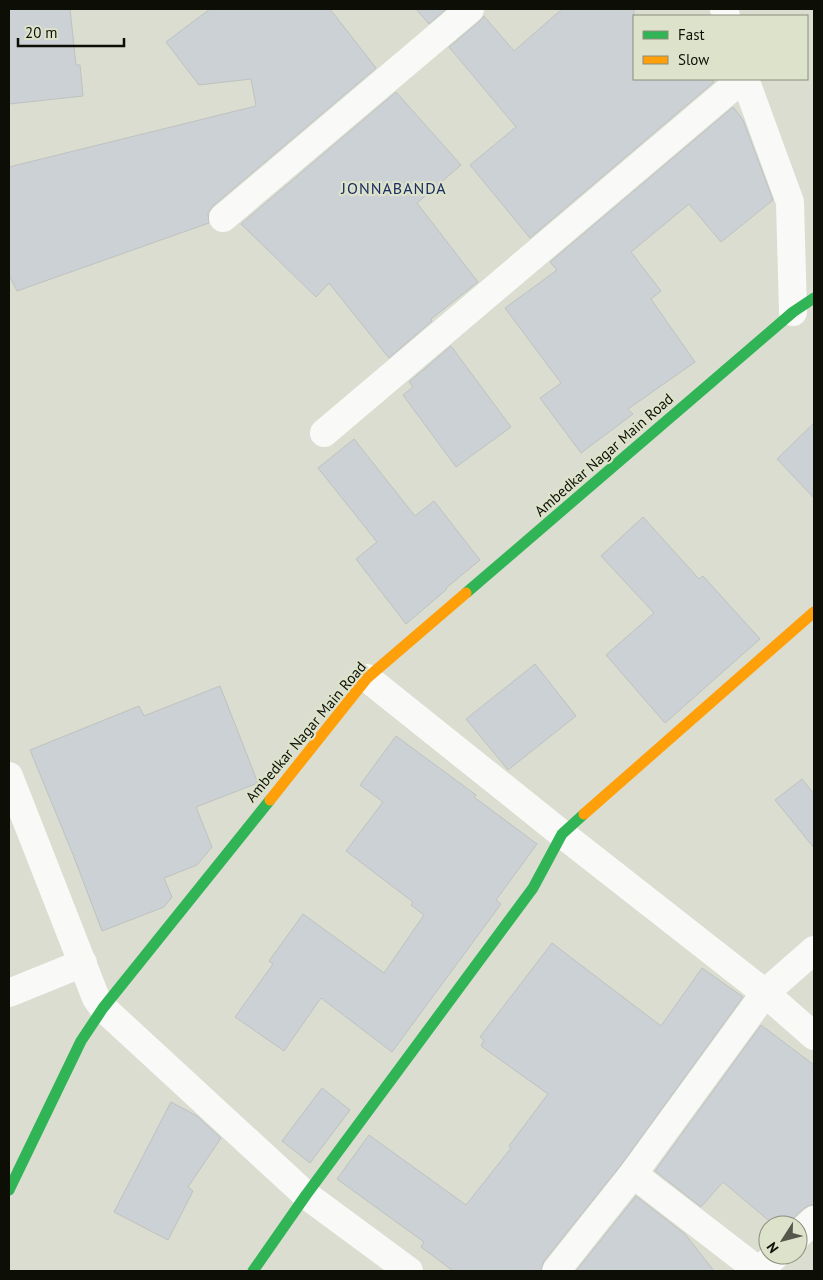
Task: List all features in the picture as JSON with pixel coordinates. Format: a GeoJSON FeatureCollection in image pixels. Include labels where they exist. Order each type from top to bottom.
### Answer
{"type":"FeatureCollection","features":[{"type":"Feature","properties":{"kind":"street"},"geometry":{"type":"LineString","coordinates":[[223,218],[469,9]]}},
{"type":"Feature","properties":{"kind":"street"},"geometry":{"type":"LineString","coordinates":[[324,433],[742,80]]}},
{"type":"Feature","properties":{"kind":"street"},"geometry":{"type":"LineString","coordinates":[[743,80],[790,202],[804,305]]}},
{"type":"Feature","properties":{"kind":"street","name":"Ambedkar Nagar Main Road"},"geometry":{"type":"LineString","coordinates":[[9,1190],[81,1041],[103,1008],[367,678],[804,305]]}},
{"type":"Feature","properties":{"kind":"street"},"geometry":{"type":"LineString","coordinates":[[253,1271],[306,1195],[532,888],[562,834],[814,612]]}},
{"type":"Feature","properties":{"kind":"street"},"geometry":{"type":"LineString","coordinates":[[367,678],[765,993],[814,1036]]}},
{"type":"Feature","properties":{"kind":"street"},"geometry":{"type":"LineString","coordinates":[[9,776],[96,998],[103,1008],[306,1195],[409,1271]]}},
{"type":"Feature","properties":{"kind":"street"},"geometry":{"type":"LineString","coordinates":[[556,1271],[633,1174],[765,993],[814,950]]}},
{"type":"Feature","properties":{"kind":"street"},"geometry":{"type":"LineString","coordinates":[[9,992],[83,962]]}},
{"type":"Feature","properties":{"kind":"street"},"geometry":{"type":"LineString","coordinates":[[633,1174],[759,1271],[765,1265]]}},
{"type":"Feature","properties":{"kind":"building"},"geometry":{"type":"Polygon","coordinates":[[[9,9],[70,9],[76,65],[80,65],[83,96],[9,104],[9,9]]]}},
{"type":"Feature","properties":{"kind":"building"},"geometry":{"type":"Polygon","coordinates":[[[210,9],[330,9],[376,68],[213,206],[208,213],[209,223],[17,291],[9,275],[9,167],[256,106],[251,79],[199,85],[166,42],[210,9]]]}},
{"type":"Feature","properties":{"kind":"building"},"geometry":{"type":"Polygon","coordinates":[[[416,9],[446,9],[429,24],[416,9]]]}},
{"type":"Feature","properties":{"kind":"building"},"geometry":{"type":"Polygon","coordinates":[[[562,9],[634,9],[633,80],[712,80],[714,82],[530,238],[470,165],[516,127],[449,47],[484,16],[514,51],[562,9]]]}},
{"type":"Feature","properties":{"kind":"building"},"geometry":{"type":"Polygon","coordinates":[[[396,92],[461,165],[417,203],[478,282],[431,319],[432,321],[389,358],[329,283],[316,297],[241,224],[396,92]]]}},
{"type":"Feature","properties":{"kind":"building"},"geometry":{"type":"Polygon","coordinates":[[[733,107],[743,120],[773,200],[721,242],[689,204],[631,252],[661,291],[651,299],[695,362],[628,409],[633,414],[581,453],[540,398],[561,383],[505,308],[557,270],[550,262],[733,107]]]}},
{"type":"Feature","properties":{"kind":"building"},"geometry":{"type":"Polygon","coordinates":[[[451,346],[511,427],[456,467],[403,395],[413,387],[409,382],[451,346]]]}},
{"type":"Feature","properties":{"kind":"building"},"geometry":{"type":"Polygon","coordinates":[[[814,423],[814,498],[777,459],[814,423]]]}},
{"type":"Feature","properties":{"kind":"building"},"geometry":{"type":"Polygon","coordinates":[[[354,439],[415,516],[434,501],[480,560],[406,624],[356,559],[377,542],[318,468],[354,439]]]}},
{"type":"Feature","properties":{"kind":"building"},"geometry":{"type":"Polygon","coordinates":[[[643,517],[699,579],[703,576],[760,639],[665,723],[606,655],[654,613],[601,556],[643,517]]]}},
{"type":"Feature","properties":{"kind":"building"},"geometry":{"type":"Polygon","coordinates":[[[535,664],[576,716],[508,770],[466,719],[535,664]]]}},
{"type":"Feature","properties":{"kind":"building"},"geometry":{"type":"Polygon","coordinates":[[[220,686],[258,783],[196,807],[212,847],[197,865],[164,878],[172,897],[164,907],[102,931],[30,750],[139,706],[144,716],[220,686]]]}},
{"type":"Feature","properties":{"kind":"building"},"geometry":{"type":"Polygon","coordinates":[[[396,736],[476,795],[474,797],[537,844],[496,900],[501,904],[392,1052],[321,998],[284,1051],[235,1017],[273,964],[269,961],[303,914],[384,973],[424,915],[411,905],[413,902],[346,851],[383,802],[360,785],[396,736]]]}},
{"type":"Feature","properties":{"kind":"building"},"geometry":{"type":"Polygon","coordinates":[[[802,779],[814,794],[814,848],[775,800],[802,779]]]}},
{"type":"Feature","properties":{"kind":"building"},"geometry":{"type":"Polygon","coordinates":[[[552,943],[661,1026],[702,968],[743,997],[621,1165],[544,1261],[541,1271],[453,1271],[421,1247],[424,1242],[337,1179],[369,1135],[466,1205],[511,1148],[509,1146],[548,1094],[481,1046],[484,1040],[480,1037],[552,943]]]}},
{"type":"Feature","properties":{"kind":"building"},"geometry":{"type":"Polygon","coordinates":[[[761,1025],[814,1065],[814,1205],[803,1209],[797,1215],[762,1215],[723,1182],[701,1207],[655,1171],[761,1025]]]}},
{"type":"Feature","properties":{"kind":"building"},"geometry":{"type":"Polygon","coordinates":[[[322,1088],[350,1110],[310,1163],[282,1141],[322,1088]]]}},
{"type":"Feature","properties":{"kind":"building"},"geometry":{"type":"Polygon","coordinates":[[[171,1102],[197,1116],[221,1138],[188,1187],[193,1191],[168,1240],[114,1212],[171,1102]]]}},
{"type":"Feature","properties":{"kind":"building"},"geometry":{"type":"Polygon","coordinates":[[[636,1196],[685,1234],[714,1271],[576,1271],[636,1196]]]}},
{"type":"Feature","properties":{"kind":"traffic: fast"},"geometry":{"type":"LineString","coordinates":[[466,593],[793,312],[814,298]]}},
{"type":"Feature","properties":{"kind":"traffic: fast"},"geometry":{"type":"LineString","coordinates":[[9,1190],[81,1041],[103,1008],[270,800]]}},
{"type":"Feature","properties":{"kind":"traffic: fast"},"geometry":{"type":"LineString","coordinates":[[253,1271],[306,1195],[533,888],[562,834],[584,814]]}},
{"type":"Feature","properties":{"kind":"traffic: slow"},"geometry":{"type":"LineString","coordinates":[[270,800],[367,678],[466,593]]}},
{"type":"Feature","properties":{"kind":"traffic: slow"},"geometry":{"type":"LineString","coordinates":[[584,814],[814,612]]}},
{"type":"Feature","properties":{"kind":"district","name":"JONNABANDA"},"geometry":{"type":"Point","coordinates":[394,188]}}]}
